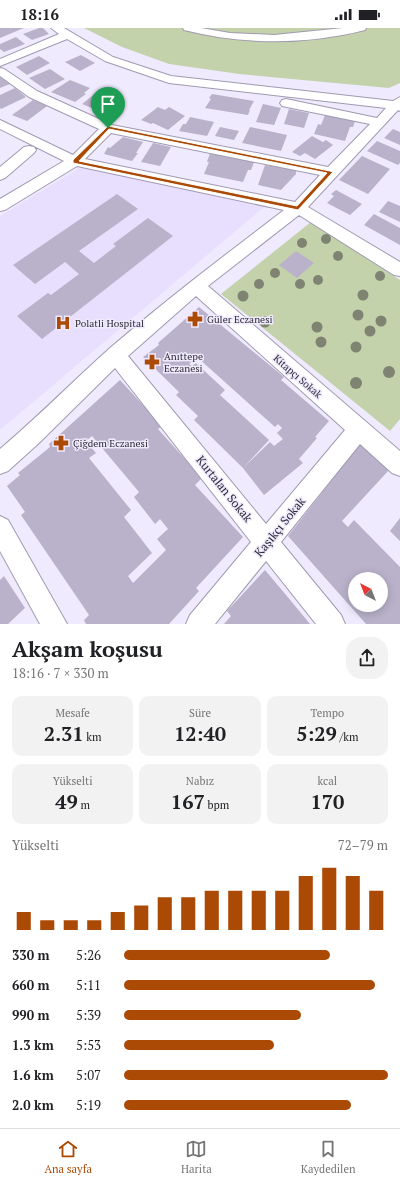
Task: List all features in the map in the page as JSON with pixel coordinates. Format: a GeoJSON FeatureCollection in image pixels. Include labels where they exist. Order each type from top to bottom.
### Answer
{"type":"FeatureCollection","features":[{"type":"Feature","properties":{"kind":"street"},"geometry":{"type":"LineString","coordinates":[[56,28],[67,36],[108,59],[169,79],[379,122]]}},
{"type":"Feature","properties":{"kind":"street"},"geometry":{"type":"LineString","coordinates":[[188,28],[233,36],[281,38],[333,33],[361,28]]}},
{"type":"Feature","properties":{"kind":"street"},"geometry":{"type":"LineString","coordinates":[[0,63],[67,36]]}},
{"type":"Feature","properties":{"kind":"street"},"geometry":{"type":"LineString","coordinates":[[0,71],[33,94],[108,128],[330,172]]}},
{"type":"Feature","properties":{"kind":"street"},"geometry":{"type":"LineString","coordinates":[[169,79],[398,104]]}},
{"type":"Feature","properties":{"kind":"street"},"geometry":{"type":"LineString","coordinates":[[0,463],[32,436],[116,355],[196,286],[298,208],[330,172],[398,104]]}},
{"type":"Feature","properties":{"kind":"street"},"geometry":{"type":"LineString","coordinates":[[0,124],[75,162],[298,208],[400,270]]}},
{"type":"Feature","properties":{"kind":"street"},"geometry":{"type":"LineString","coordinates":[[0,206],[75,162],[108,128]]}},
{"type":"Feature","properties":{"kind":"street"},"geometry":{"type":"LineString","coordinates":[[22,183],[1,173],[29,150]]}},
{"type":"Feature","properties":{"kind":"street","name":"Kitapçı Sokak"},"geometry":{"type":"LineString","coordinates":[[196,286],[400,465]]}},
{"type":"Feature","properties":{"kind":"street","name":"Kurtalan Sokak"},"geometry":{"type":"LineString","coordinates":[[116,355],[332,624]]}},
{"type":"Feature","properties":{"kind":"street","name":"Kaşıkçı Sokak"},"geometry":{"type":"LineString","coordinates":[[199,624],[359,429]]}},
{"type":"Feature","properties":{"kind":"street"},"geometry":{"type":"LineString","coordinates":[[0,528],[54,624]]}},
{"type":"Feature","properties":{"kind":"shaded area","name":"Polatli Hospital"},"geometry":{"type":"Polygon","coordinates":[[[83,166],[264,207],[0,430],[0,216],[83,166]]]}},
{"type":"Feature","properties":{"kind":"green space"},"geometry":{"type":"Polygon","coordinates":[[[84,28],[400,28],[400,83],[389,88],[239,74],[169,64],[122,47],[84,28]]]}},
{"type":"Feature","properties":{"kind":"green space"},"geometry":{"type":"Polygon","coordinates":[[[311,222],[400,280],[400,419],[390,431],[221,294],[311,222]]]}},
{"type":"Feature","properties":{"kind":"building"},"geometry":{"type":"Polygon","coordinates":[[[0,28],[24,28],[0,38],[0,28]]]}},
{"type":"Feature","properties":{"kind":"building"},"geometry":{"type":"Polygon","coordinates":[[[43,28],[49,34],[32,40],[23,34],[43,28]]]}},
{"type":"Feature","properties":{"kind":"building"},"geometry":{"type":"Polygon","coordinates":[[[16,37],[25,44],[4,52],[0,49],[0,44],[16,37]]]}},
{"type":"Feature","properties":{"kind":"building"},"geometry":{"type":"Polygon","coordinates":[[[81,55],[95,63],[80,71],[65,62],[81,55]]]}},
{"type":"Feature","properties":{"kind":"building"},"geometry":{"type":"Polygon","coordinates":[[[39,56],[50,63],[27,75],[16,67],[39,56]]]}},
{"type":"Feature","properties":{"kind":"building"},"geometry":{"type":"Polygon","coordinates":[[[50,69],[65,79],[45,89],[29,78],[50,69]]]}},
{"type":"Feature","properties":{"kind":"building"},"geometry":{"type":"Polygon","coordinates":[[[0,77],[10,84],[0,88],[0,77]]]}},
{"type":"Feature","properties":{"kind":"building"},"geometry":{"type":"Polygon","coordinates":[[[70,80],[90,88],[84,93],[86,94],[75,102],[51,92],[70,80]]]}},
{"type":"Feature","properties":{"kind":"building"},"geometry":{"type":"Polygon","coordinates":[[[15,88],[26,97],[1,109],[0,95],[15,88]]]}},
{"type":"Feature","properties":{"kind":"building"},"geometry":{"type":"Polygon","coordinates":[[[97,92],[122,101],[107,114],[82,104],[97,92]]]}},
{"type":"Feature","properties":{"kind":"building"},"geometry":{"type":"Polygon","coordinates":[[[212,94],[254,101],[248,115],[205,108],[211,99],[209,98],[212,94]]]}},
{"type":"Feature","properties":{"kind":"building"},"geometry":{"type":"Polygon","coordinates":[[[33,100],[47,106],[27,121],[12,115],[33,100]]]}},
{"type":"Feature","properties":{"kind":"building"},"geometry":{"type":"Polygon","coordinates":[[[263,104],[281,108],[274,125],[256,122],[263,104]]]}},
{"type":"Feature","properties":{"kind":"building"},"geometry":{"type":"Polygon","coordinates":[[[158,107],[165,110],[169,107],[185,116],[168,130],[153,123],[151,124],[141,120],[158,107]]]}},
{"type":"Feature","properties":{"kind":"building"},"geometry":{"type":"Polygon","coordinates":[[[289,109],[309,113],[304,128],[284,124],[289,109]]]}},
{"type":"Feature","properties":{"kind":"building"},"geometry":{"type":"Polygon","coordinates":[[[325,115],[355,121],[353,127],[350,127],[345,141],[314,134],[318,124],[321,125],[325,115]]]}},
{"type":"Feature","properties":{"kind":"building"},"geometry":{"type":"Polygon","coordinates":[[[190,117],[214,122],[207,136],[179,131],[190,117]]]}},
{"type":"Feature","properties":{"kind":"building"},"geometry":{"type":"Polygon","coordinates":[[[220,127],[239,131],[234,140],[215,136],[220,127]]]}},
{"type":"Feature","properties":{"kind":"building"},"geometry":{"type":"Polygon","coordinates":[[[250,127],[287,135],[281,151],[242,143],[250,127]]]}},
{"type":"Feature","properties":{"kind":"building"},"geometry":{"type":"Polygon","coordinates":[[[393,129],[400,132],[400,145],[384,138],[393,129]]]}},
{"type":"Feature","properties":{"kind":"building"},"geometry":{"type":"Polygon","coordinates":[[[312,136],[323,142],[326,140],[333,145],[315,159],[305,153],[300,156],[292,152],[312,136]]]}},
{"type":"Feature","properties":{"kind":"building"},"geometry":{"type":"Polygon","coordinates":[[[123,137],[143,142],[132,161],[104,154],[108,147],[110,148],[123,137]]]}},
{"type":"Feature","properties":{"kind":"building"},"geometry":{"type":"Polygon","coordinates":[[[377,141],[400,151],[400,163],[398,165],[367,151],[377,141]]]}},
{"type":"Feature","properties":{"kind":"building"},"geometry":{"type":"Polygon","coordinates":[[[153,143],[171,147],[160,166],[141,162],[153,143]]]}},
{"type":"Feature","properties":{"kind":"building"},"geometry":{"type":"Polygon","coordinates":[[[210,153],[254,162],[251,170],[248,170],[243,182],[204,174],[209,162],[207,162],[210,153]]]}},
{"type":"Feature","properties":{"kind":"building"},"geometry":{"type":"Polygon","coordinates":[[[362,156],[390,169],[368,194],[339,180],[362,156]]]}},
{"type":"Feature","properties":{"kind":"building"},"geometry":{"type":"Polygon","coordinates":[[[265,165],[296,170],[296,174],[281,190],[258,185],[265,165]]]}},
{"type":"Feature","properties":{"kind":"building"},"geometry":{"type":"Polygon","coordinates":[[[336,190],[362,204],[350,215],[327,203],[334,196],[331,194],[336,190]]]}},
{"type":"Feature","properties":{"kind":"building"},"geometry":{"type":"Polygon","coordinates":[[[117,194],[138,209],[79,251],[94,263],[116,246],[113,244],[148,218],[173,236],[42,339],[17,316],[48,293],[51,295],[79,274],[65,262],[35,284],[13,265],[117,194]]]}},
{"type":"Feature","properties":{"kind":"building"},"geometry":{"type":"Polygon","coordinates":[[[388,201],[400,206],[400,222],[379,212],[388,201]]]}},
{"type":"Feature","properties":{"kind":"building"},"geometry":{"type":"Polygon","coordinates":[[[374,214],[400,228],[400,245],[364,225],[374,214]]]}},
{"type":"Feature","properties":{"kind":"building"},"geometry":{"type":"Polygon","coordinates":[[[296,251],[314,263],[297,278],[279,265],[296,251]]]}},
{"type":"Feature","properties":{"kind":"building"},"geometry":{"type":"Polygon","coordinates":[[[199,307],[284,377],[281,380],[329,421],[299,459],[303,463],[264,495],[243,468],[194,420],[198,416],[176,395],[179,392],[143,357],[159,345],[158,343],[199,307]],[[197,357],[189,364],[192,366],[196,363],[225,390],[220,395],[269,440],[244,467],[270,442],[274,446],[283,439],[277,433],[282,428],[278,424],[275,427],[197,357]]]}},
{"type":"Feature","properties":{"kind":"building"},"geometry":{"type":"Polygon","coordinates":[[[120,380],[162,426],[158,429],[202,478],[195,485],[243,537],[196,588],[199,591],[169,624],[86,624],[84,620],[89,615],[21,515],[25,512],[7,486],[20,475],[18,473],[50,447],[49,444],[120,380]],[[92,436],[86,441],[96,453],[89,458],[131,510],[124,517],[152,553],[128,576],[133,583],[166,550],[157,539],[168,529],[160,519],[155,524],[134,497],[139,492],[92,436]]]}},
{"type":"Feature","properties":{"kind":"building"},"geometry":{"type":"Polygon","coordinates":[[[361,443],[389,470],[342,521],[348,527],[354,520],[400,567],[400,624],[366,624],[355,612],[388,612],[388,572],[348,572],[348,604],[288,536],[361,443]]]}},
{"type":"Feature","properties":{"kind":"building"},"geometry":{"type":"Polygon","coordinates":[[[400,518],[400,541],[390,531],[400,518]]]}},
{"type":"Feature","properties":{"kind":"building"},"geometry":{"type":"Polygon","coordinates":[[[265,570],[310,624],[224,624],[231,616],[227,611],[265,570]]]}},
{"type":"Feature","properties":{"kind":"building"},"geometry":{"type":"Polygon","coordinates":[[[4,576],[25,608],[8,624],[0,624],[0,580],[4,576]]]}},
{"type":"Feature","properties":{"kind":"place","name":"Güler Eczanesi"},"geometry":{"type":"Point","coordinates":[195,319]}},
{"type":"Feature","properties":{"kind":"place","name":"Polatli Hospital"},"geometry":{"type":"Point","coordinates":[63,323]}},
{"type":"Feature","properties":{"kind":"place","name":"Anıttepe Eczanesi"},"geometry":{"type":"Point","coordinates":[152,362]}},
{"type":"Feature","properties":{"kind":"place","name":"Çiğdem Eczanesi"},"geometry":{"type":"Point","coordinates":[61,443]}},
{"type":"Feature","properties":{"kind":"route"},"geometry":{"type":"LineString","coordinates":[[108,128],[330,172],[298,208],[75,162],[108,128]]}}]}
